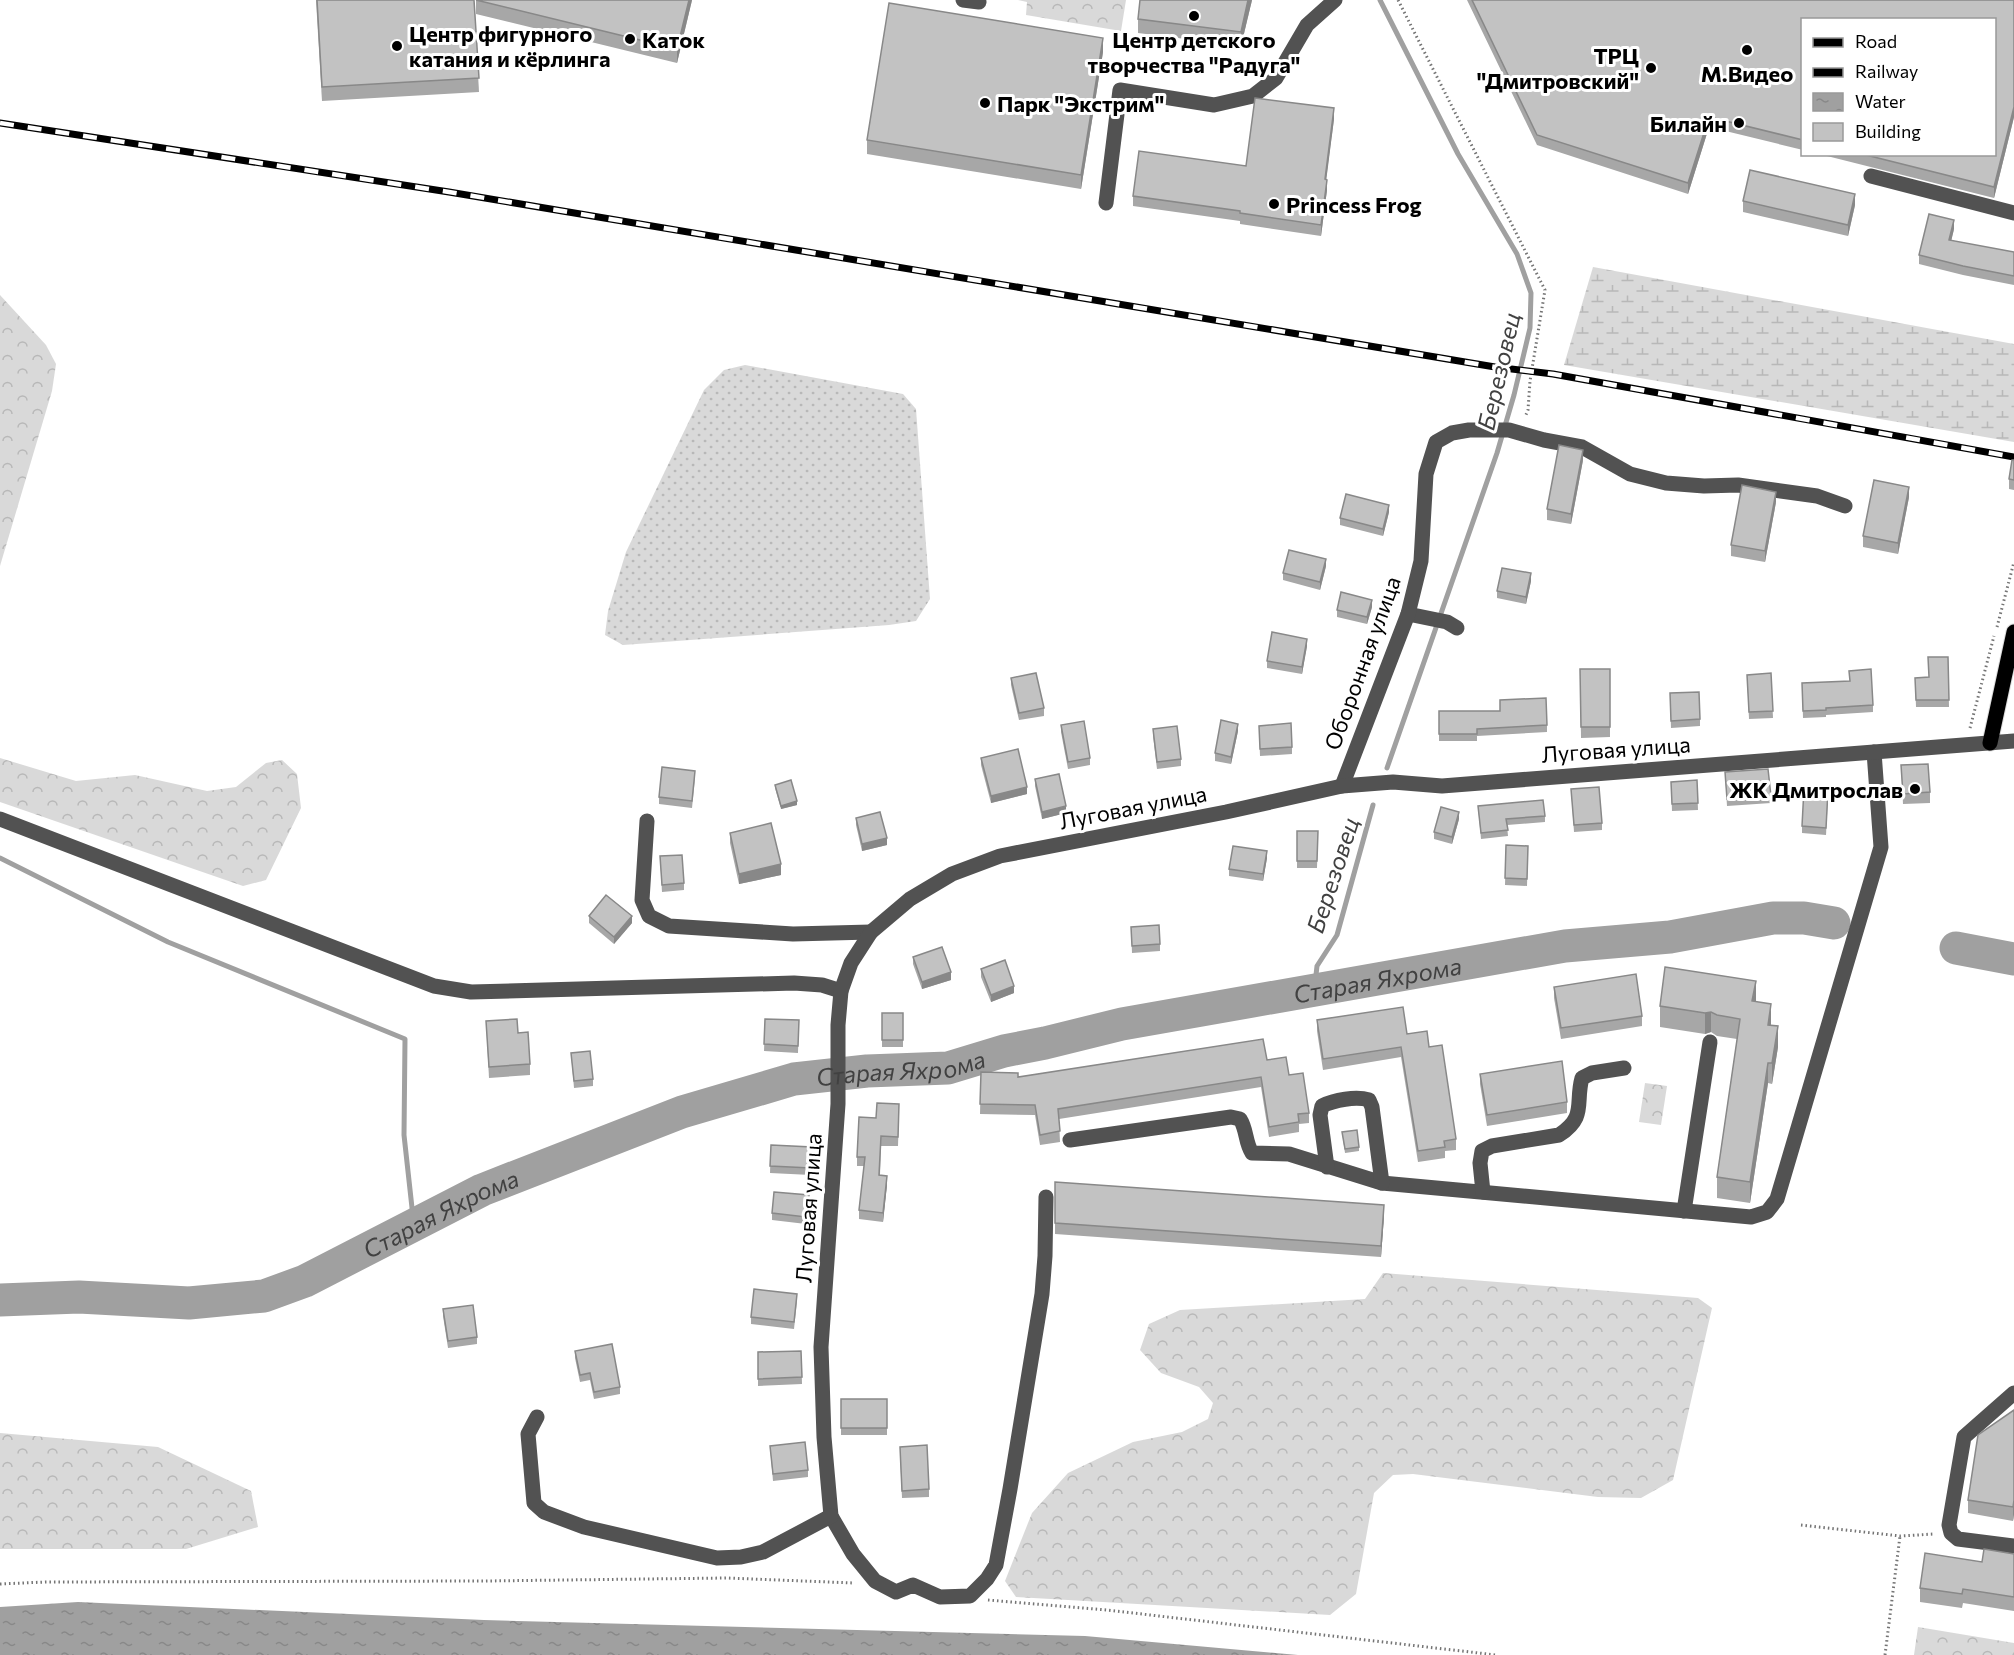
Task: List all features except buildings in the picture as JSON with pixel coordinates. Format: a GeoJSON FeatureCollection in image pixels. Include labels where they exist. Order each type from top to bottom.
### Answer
{"type":"FeatureCollection","features":[{"type":"Feature","properties":{"kind":"main road"},"geometry":{"type":"LineString","coordinates":[[1989,743],[2014,633]]}},
{"type":"Feature","properties":{"kind":"street"},"geometry":{"type":"LineString","coordinates":[[1106,203],[1120,90],[1214,105],[1253,96],[1276,78],[1307,25],[1335,0]]}},
{"type":"Feature","properties":{"kind":"street"},"geometry":{"type":"LineString","coordinates":[[1871,176],[2014,213]]}},
{"type":"Feature","properties":{"kind":"street","name":"Оборонная улица"},"geometry":{"type":"LineString","coordinates":[[1342,786],[1407,614],[1422,561],[1426,474],[1436,442],[1452,433],[1469,430],[1508,430],[1582,447],[1630,474],[1666,483],[1704,486],[1738,485],[1816,496],[1845,506]]}},
{"type":"Feature","properties":{"kind":"street"},"geometry":{"type":"LineString","coordinates":[[1407,614],[1431,618],[1452,625]]}},
{"type":"Feature","properties":{"kind":"street","name":"Луговая улица"},"geometry":{"type":"LineString","coordinates":[[831,1516],[824,1437],[821,1347],[838,1104],[838,1025],[841,991],[851,963],[870,932],[910,899],[952,874],[1000,856],[1226,813],[1342,786],[1392,782],[1442,786],[2014,741]]}},
{"type":"Feature","properties":{"kind":"street"},"geometry":{"type":"LineString","coordinates":[[1070,1140],[1231,1117],[1240,1119],[1244,1126],[1247,1145],[1252,1153],[1289,1154],[1303,1157],[1327,1167],[1382,1183],[1751,1217],[1767,1212],[1777,1199],[1881,847],[1875,752]]}},
{"type":"Feature","properties":{"kind":"street"},"geometry":{"type":"LineString","coordinates":[[0,819],[434,986],[471,992],[794,983],[841,991]]}},
{"type":"Feature","properties":{"kind":"street"},"geometry":{"type":"LineString","coordinates":[[648,821],[642,900],[649,916],[669,926],[793,934],[870,932]]}},
{"type":"Feature","properties":{"kind":"street"},"geometry":{"type":"LineString","coordinates":[[1684,1211],[1710,1042]]}},
{"type":"Feature","properties":{"kind":"street"},"geometry":{"type":"LineString","coordinates":[[1484,1192],[1480,1162],[1482,1151],[1492,1146],[1559,1135],[1568,1129],[1577,1114],[1582,1078],[1592,1073],[1624,1068]]}},
{"type":"Feature","properties":{"kind":"street"},"geometry":{"type":"LineString","coordinates":[[1327,1167],[1320,1115],[1322,1106],[1362,1098],[1369,1100],[1372,1107],[1382,1183]]}},
{"type":"Feature","properties":{"kind":"street"},"geometry":{"type":"LineString","coordinates":[[537,1417],[528,1434],[534,1503],[544,1512],[584,1527],[717,1558],[741,1557],[763,1552],[831,1516],[853,1554],[880,1584],[896,1592],[913,1585],[940,1597],[970,1596],[987,1579],[996,1565],[1042,1294],[1046,1197]]}},
{"type":"Feature","properties":{"kind":"street"},"geometry":{"type":"LineString","coordinates":[[2014,1393],[1964,1437],[1949,1525],[1951,1533],[1958,1539],[2014,1546]]}},
{"type":"Feature","properties":{"kind":"path"},"geometry":{"type":"LineString","coordinates":[[1398,0],[1545,290],[1530,381],[1528,410],[1508,430]]}},
{"type":"Feature","properties":{"kind":"path"},"geometry":{"type":"LineString","coordinates":[[1965,745],[2014,562]]}},
{"type":"Feature","properties":{"kind":"path"},"geometry":{"type":"LineString","coordinates":[[1801,1525],[1900,1536],[1951,1533]]}},
{"type":"Feature","properties":{"kind":"path"},"geometry":{"type":"LineString","coordinates":[[1885,1655],[1900,1536]]}},
{"type":"Feature","properties":{"kind":"path"},"geometry":{"type":"LineString","coordinates":[[0,1584],[727,1578],[880,1584]]}},
{"type":"Feature","properties":{"kind":"path"},"geometry":{"type":"LineString","coordinates":[[970,1596],[1000,1602],[1107,1610],[1496,1655]]}},
{"type":"Feature","properties":{"kind":"green space"},"geometry":{"type":"Polygon","coordinates":[[[1018,0],[1126,0],[1121,31],[1026,15],[1027,2],[1018,0]]]}},
{"type":"Feature","properties":{"kind":"green space"},"geometry":{"type":"Polygon","coordinates":[[[1593,267],[2014,344],[2014,442],[1564,365],[1593,267]]]}},
{"type":"Feature","properties":{"kind":"green space"},"geometry":{"type":"Polygon","coordinates":[[[0,295],[46,345],[56,364],[52,391],[0,566],[0,295]]]}},
{"type":"Feature","properties":{"kind":"green space"},"geometry":{"type":"Polygon","coordinates":[[[745,365],[903,394],[916,409],[930,599],[916,621],[623,645],[605,635],[608,611],[626,552],[704,390],[724,370],[745,365]]]}},
{"type":"Feature","properties":{"kind":"green space"},"geometry":{"type":"Polygon","coordinates":[[[0,758],[76,781],[135,775],[207,791],[236,787],[266,763],[282,760],[297,774],[301,808],[266,880],[243,886],[0,802],[0,758]]]}},
{"type":"Feature","properties":{"kind":"green space"},"geometry":{"type":"Polygon","coordinates":[[[1645,1083],[1667,1086],[1661,1125],[1639,1122],[1645,1083]]]}},
{"type":"Feature","properties":{"kind":"green space"},"geometry":{"type":"Polygon","coordinates":[[[1383,1273],[1698,1298],[1712,1308],[1673,1480],[1641,1498],[1598,1497],[1413,1474],[1393,1475],[1374,1493],[1356,1594],[1330,1615],[1016,1597],[1005,1581],[1032,1513],[1068,1473],[1133,1442],[1182,1432],[1208,1419],[1213,1403],[1199,1387],[1161,1373],[1140,1350],[1149,1324],[1180,1310],[1365,1299],[1383,1273]]]}},
{"type":"Feature","properties":{"kind":"green space"},"geometry":{"type":"Polygon","coordinates":[[[0,1433],[158,1447],[251,1491],[258,1527],[186,1549],[0,1549],[0,1433]]]}},
{"type":"Feature","properties":{"kind":"green space"},"geometry":{"type":"Polygon","coordinates":[[[1918,1627],[2014,1643],[2014,1655],[1914,1655],[1918,1627]]]}},
{"type":"Feature","properties":{"kind":"water"},"geometry":{"type":"Polygon","coordinates":[[[78,1602],[484,1620],[1085,1636],[1298,1655],[0,1655],[0,1607],[78,1602]]]}},
{"type":"Feature","properties":{"kind":"waterway","name":"Березовец"},"geometry":{"type":"LineString","coordinates":[[1380,0],[1458,154],[1517,254],[1531,293],[1530,328],[1497,453],[1387,768]]}},
{"type":"Feature","properties":{"kind":"waterway","name":"Березовец"},"geometry":{"type":"LineString","coordinates":[[1323,987],[1316,975],[1317,966],[1337,935],[1373,805]]}},
{"type":"Feature","properties":{"kind":"waterway"},"geometry":{"type":"LineString","coordinates":[[0,858],[168,942],[405,1039],[404,1135],[414,1226]]}},
{"type":"Feature","properties":{"kind":"waterway","name":"Старая Яхрома"},"geometry":{"type":"LineString","coordinates":[[0,1300],[79,1297],[189,1303],[264,1296],[305,1281],[482,1190],[682,1112],[794,1079],[867,1071],[948,1068],[1004,1051],[1122,1024],[1565,946],[1670,937],[1773,918],[1804,918],[1834,923]]}},
{"type":"Feature","properties":{"kind":"waterway","name":"Старая Яхрома"},"geometry":{"type":"LineString","coordinates":[[1956,948],[2014,959]]}},
{"type":"Feature","properties":{"kind":"railway"},"geometry":{"type":"LineString","coordinates":[[0,123],[449,192],[1495,367],[1553,374],[2014,457]]}},
{"type":"Feature","properties":{"kind":"place","name":"Центр детского творчества \"Радуга\""},"geometry":{"type":"Point","coordinates":[1194,16]}},
{"type":"Feature","properties":{"kind":"place","name":"Каток"},"geometry":{"type":"Point","coordinates":[630,39]}},
{"type":"Feature","properties":{"kind":"place","name":"Центр фигурного катания и кёрлинга"},"geometry":{"type":"Point","coordinates":[397,46]}},
{"type":"Feature","properties":{"kind":"place","name":"М.Видео"},"geometry":{"type":"Point","coordinates":[1747,50]}},
{"type":"Feature","properties":{"kind":"place","name":"ТРЦ \"Дмитровский\""},"geometry":{"type":"Point","coordinates":[1651,68]}},
{"type":"Feature","properties":{"kind":"place","name":"Парк \"Экстрим\""},"geometry":{"type":"Point","coordinates":[985,103]}},
{"type":"Feature","properties":{"kind":"place","name":"Билайн"},"geometry":{"type":"Point","coordinates":[1739,123]}},
{"type":"Feature","properties":{"kind":"place","name":"Princess Frog"},"geometry":{"type":"Point","coordinates":[1274,204]}},
{"type":"Feature","properties":{"kind":"place","name":"ЖК Дмитрослав"},"geometry":{"type":"Point","coordinates":[1915,789]}}]}
